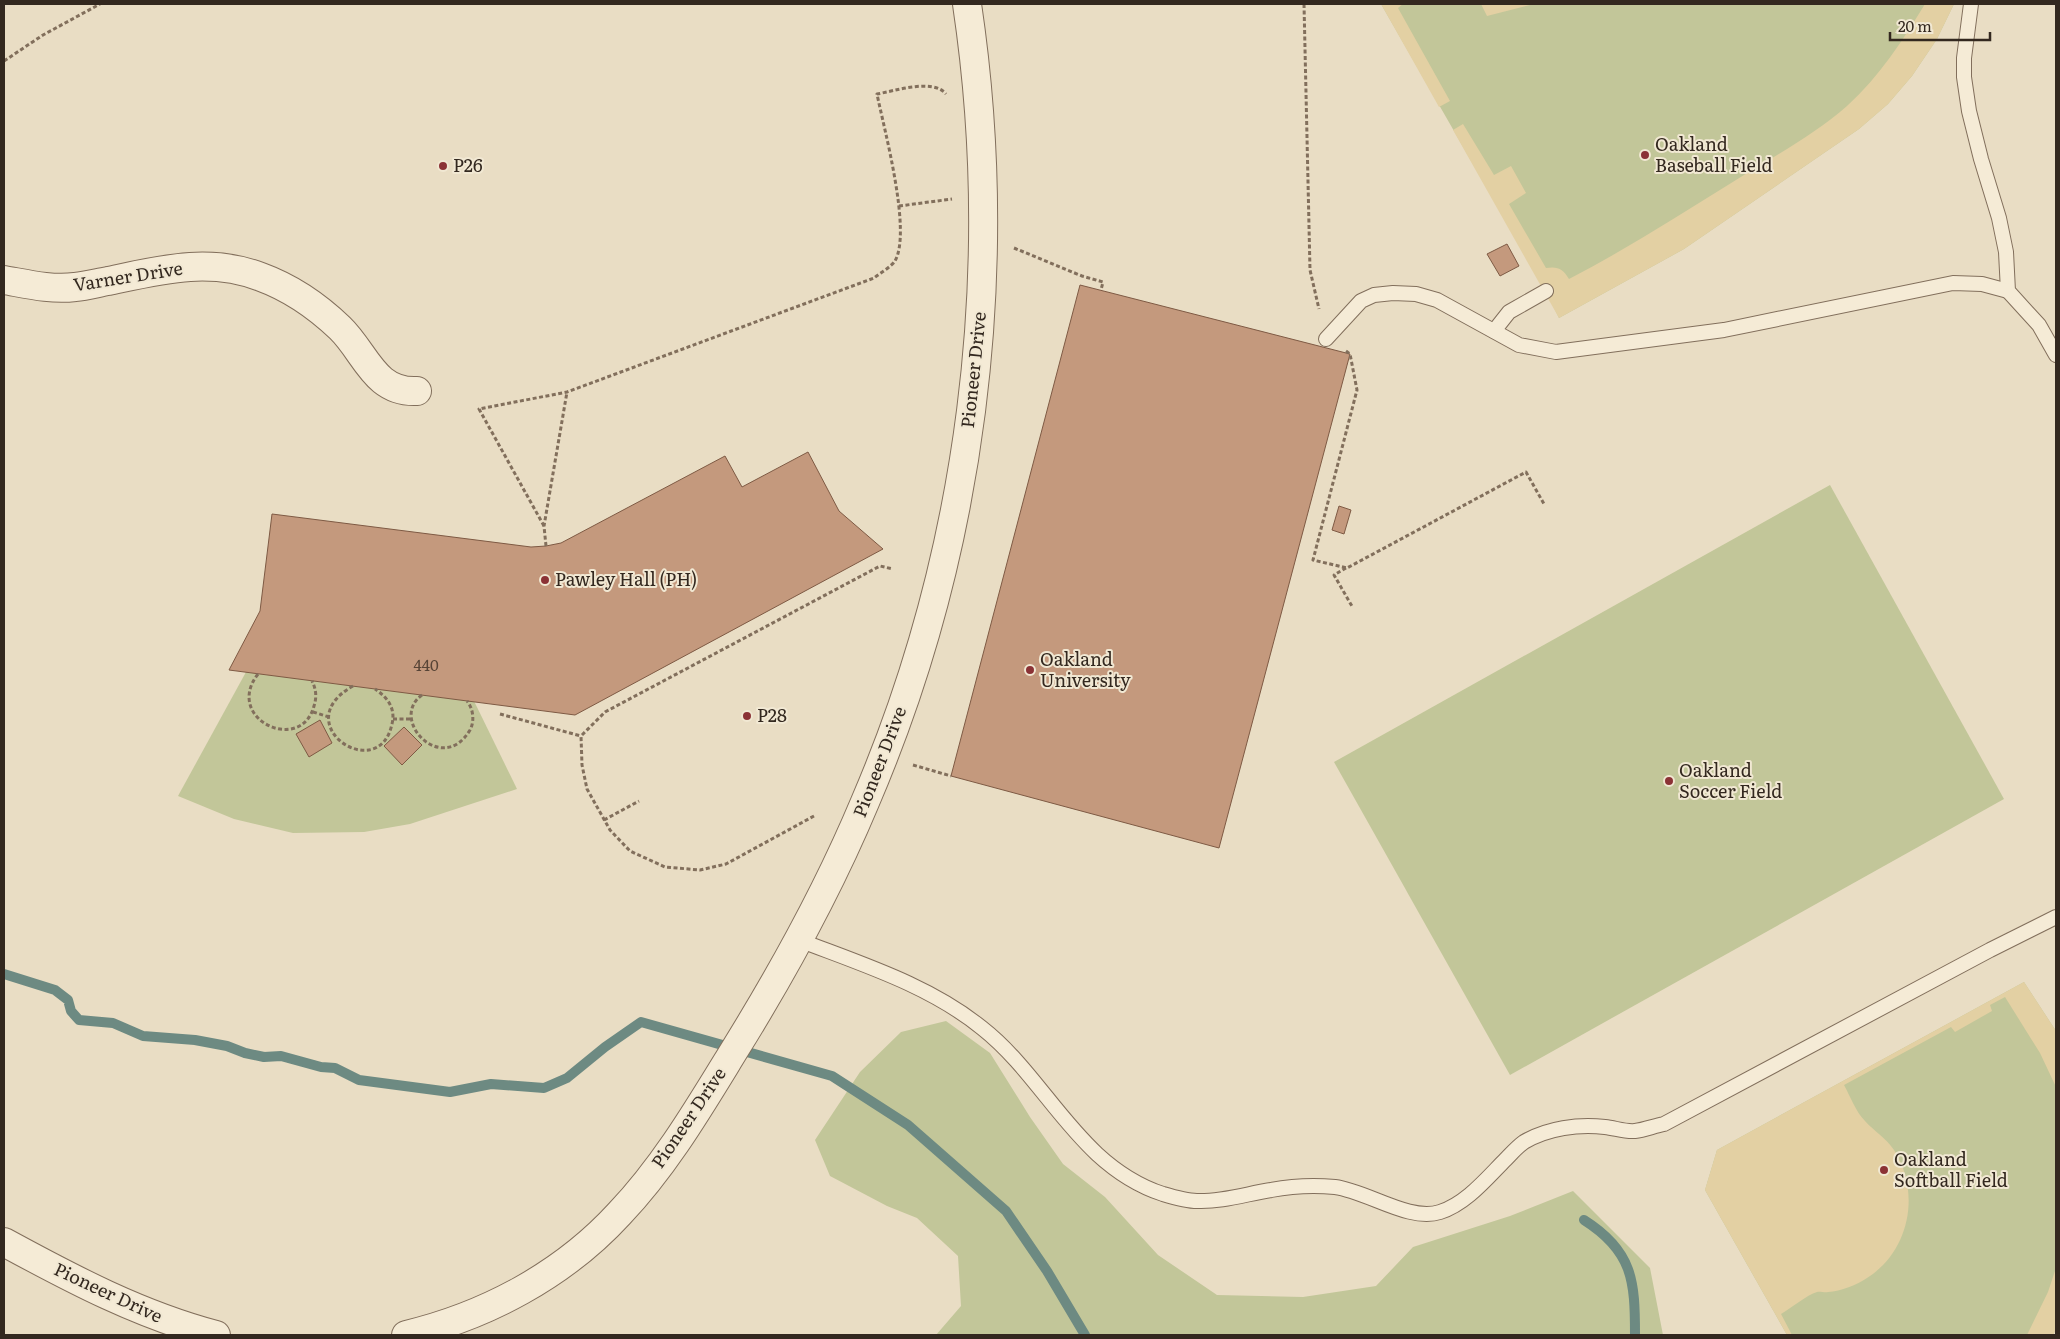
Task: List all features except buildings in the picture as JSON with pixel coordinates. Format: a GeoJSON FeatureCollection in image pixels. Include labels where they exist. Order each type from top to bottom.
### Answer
{"type":"FeatureCollection","features":[{"type":"Feature","properties":{"kind":"street","name":"Pioneer Drive"},"geometry":{"type":"LineString","coordinates":[[406,1335],[433,1329],[504,1300],[537,1281],[594,1239],[620,1214],[678,1138],[749,1026],[799,940],[859,817],[896,724],[911,679],[938,583],[962,465],[975,381],[983,266],[980,121],[966,4]]}},
{"type":"Feature","properties":{"kind":"street","name":"Varner Drive"},"geometry":{"type":"LineString","coordinates":[[4,280],[52,288],[75,287],[172,268],[202,266],[234,269],[285,287],[314,306],[341,330],[379,378],[393,389],[406,392],[418,391]]}},
{"type":"Feature","properties":{"kind":"street","name":"Pioneer Drive"},"geometry":{"type":"LineString","coordinates":[[4,1242],[109,1297],[159,1318],[216,1335]]}},
{"type":"Feature","properties":{"kind":"lane"},"geometry":{"type":"LineString","coordinates":[[1972,4],[1964,58],[1964,77],[1969,111],[1999,218],[2006,252],[2008,291]]}},
{"type":"Feature","properties":{"kind":"lane"},"geometry":{"type":"LineString","coordinates":[[1326,339],[1361,301],[1374,295],[1393,293],[1416,294],[1438,300],[1519,345],[1556,352],[1724,330],[1953,284],[1982,284],[2008,291],[2039,325],[2056,355]]}},
{"type":"Feature","properties":{"kind":"lane"},"geometry":{"type":"LineString","coordinates":[[1494,331],[1509,312],[1546,291]]}},
{"type":"Feature","properties":{"kind":"lane"},"geometry":{"type":"LineString","coordinates":[[799,940],[912,985],[952,1007],[982,1028],[1004,1047],[1058,1113],[1102,1158],[1130,1178],[1162,1193],[1196,1201],[1313,1186],[1358,1192],[1412,1212],[1427,1214],[1440,1212],[1461,1200],[1523,1143],[1547,1132],[1574,1126],[1605,1127],[1633,1131],[1664,1124],[1990,950],[2056,917]]}},
{"type":"Feature","properties":{"kind":"path"},"geometry":{"type":"LineString","coordinates":[[4,61],[43,35],[100,4]]}},
{"type":"Feature","properties":{"kind":"path"},"geometry":{"type":"LineString","coordinates":[[1304,4],[1310,270],[1326,339],[1350,354],[1357,390],[1313,560],[1346,568]]}},
{"type":"Feature","properties":{"kind":"path"},"geometry":{"type":"LineString","coordinates":[[544,526],[479,409],[567,392],[874,278],[895,262],[900,242],[899,206],[878,94],[927,85],[944,91],[949,99]]}},
{"type":"Feature","properties":{"kind":"path"},"geometry":{"type":"LineString","coordinates":[[899,206],[960,198]]}},
{"type":"Feature","properties":{"kind":"path"},"geometry":{"type":"LineString","coordinates":[[1010,246],[1082,276],[1103,282],[1101,290]]}},
{"type":"Feature","properties":{"kind":"path"},"geometry":{"type":"LineString","coordinates":[[546,546],[544,526],[567,392]]}},
{"type":"Feature","properties":{"kind":"path"},"geometry":{"type":"LineString","coordinates":[[1353,608],[1334,575],[1346,568],[1526,472],[1544,504]]}},
{"type":"Feature","properties":{"kind":"path"},"geometry":{"type":"LineString","coordinates":[[814,816],[726,864],[700,870],[665,867],[630,851],[610,830],[587,789],[582,765],[581,736],[605,712],[880,566],[893,569]]}},
{"type":"Feature","properties":{"kind":"path"},"geometry":{"type":"LineString","coordinates":[[258,674],[253,681],[249,693],[251,706],[257,718],[267,726],[280,730],[292,729],[304,723],[313,712],[316,700],[315,687],[312,681]]}},
{"type":"Feature","properties":{"kind":"path"},"geometry":{"type":"LineString","coordinates":[[353,686],[339,694],[332,705],[329,717],[331,730],[338,740],[348,747],[360,750],[373,748],[384,741],[391,731],[393,719],[392,706],[385,696],[375,689]]}},
{"type":"Feature","properties":{"kind":"path"},"geometry":{"type":"LineString","coordinates":[[422,695],[413,708],[412,719],[415,731],[422,740],[433,746],[444,748],[456,744],[465,737],[472,726],[473,715],[467,700]]}},
{"type":"Feature","properties":{"kind":"path"},"geometry":{"type":"LineString","coordinates":[[313,712],[329,717]]}},
{"type":"Feature","properties":{"kind":"path"},"geometry":{"type":"LineString","coordinates":[[500,714],[581,736]]}},
{"type":"Feature","properties":{"kind":"path"},"geometry":{"type":"LineString","coordinates":[[393,719],[412,719]]}},
{"type":"Feature","properties":{"kind":"path"},"geometry":{"type":"LineString","coordinates":[[910,764],[951,776]]}},
{"type":"Feature","properties":{"kind":"path"},"geometry":{"type":"LineString","coordinates":[[604,820],[639,801]]}},
{"type":"Feature","properties":{"kind":"green space","name":"Oakland Baseball Field"},"geometry":{"type":"Polygon","coordinates":[[[1381,4],[1954,4],[1937,39],[1912,76],[1888,104],[1859,129],[1684,249],[1559,318],[1546,291],[1381,4]]]}},
{"type":"Feature","properties":{"kind":"green space","name":"Oakland Soccer Field"},"geometry":{"type":"Polygon","coordinates":[[[1830,485],[2004,799],[1510,1075],[1334,762],[1830,485]]]}},
{"type":"Feature","properties":{"kind":"green space"},"geometry":{"type":"Polygon","coordinates":[[[246,672],[474,701],[517,789],[410,824],[364,832],[293,833],[234,819],[178,796],[246,672]]]}},
{"type":"Feature","properties":{"kind":"green space","name":"Oakland Softball Field"},"geometry":{"type":"Polygon","coordinates":[[[2024,982],[2056,1031],[2056,1329],[2053,1335],[1787,1335],[1705,1190],[1717,1150],[2024,982]]]}},
{"type":"Feature","properties":{"kind":"green space"},"geometry":{"type":"Polygon","coordinates":[[[946,1021],[990,1053],[1030,1117],[1063,1164],[1105,1197],[1158,1255],[1217,1295],[1303,1297],[1376,1286],[1413,1247],[1510,1216],[1573,1191],[1650,1268],[1663,1335],[936,1335],[961,1306],[958,1256],[917,1218],[887,1206],[830,1176],[815,1140],[860,1072],[901,1032],[946,1021]]]}},
{"type":"Feature","properties":{"kind":"sand"},"geometry":{"type":"Polygon","coordinates":[[[1381,4],[1403,4],[1398,8],[1450,101],[1439,107],[1381,4]]]}},
{"type":"Feature","properties":{"kind":"sand"},"geometry":{"type":"Polygon","coordinates":[[[1481,4],[1534,4],[1487,16],[1481,4]]]}},
{"type":"Feature","properties":{"kind":"sand"},"geometry":{"type":"Polygon","coordinates":[[[1925,4],[1954,4],[1937,39],[1912,76],[1888,104],[1859,129],[1684,249],[1559,318],[1453,130],[1463,124],[1494,175],[1511,166],[1526,193],[1509,204],[1546,268],[1554,267],[1560,269],[1569,279],[1612,256],[1793,145],[1834,117],[1870,83],[1899,44],[1925,4]]]}},
{"type":"Feature","properties":{"kind":"sand"},"geometry":{"type":"Polygon","coordinates":[[[2024,982],[2056,1031],[2056,1087],[2040,1053],[2005,997],[1990,1005],[1992,1011],[1955,1032],[1951,1027],[1844,1085],[1856,1109],[1869,1125],[1891,1146],[1902,1166],[1909,1202],[1907,1220],[1902,1237],[1893,1253],[1882,1266],[1867,1278],[1843,1289],[1813,1294],[1781,1314],[1792,1335],[1787,1335],[1705,1190],[1717,1150],[2024,982]]]}},
{"type":"Feature","properties":{"kind":"sand"},"geometry":{"type":"Polygon","coordinates":[[[2056,1268],[2056,1329],[2053,1335],[2027,1335],[2048,1292],[2056,1268]]]}},
{"type":"Feature","properties":{"kind":"waterway"},"geometry":{"type":"LineString","coordinates":[[4,974],[55,990],[68,1000],[71,1011],[79,1020],[113,1023],[143,1036],[195,1040],[227,1046],[245,1053],[264,1057],[281,1056],[321,1067],[335,1068],[359,1080],[450,1092],[491,1084],[544,1088],[567,1078],[605,1047],[641,1022],[832,1076],[908,1125],[1006,1211],[1047,1271],[1085,1335]]}},
{"type":"Feature","properties":{"kind":"waterway"},"geometry":{"type":"LineString","coordinates":[[1584,1220],[1613,1243],[1628,1269],[1634,1299],[1635,1335]]}},
{"type":"Feature","properties":{"kind":"place","name":"Oakland Baseball Field"},"geometry":{"type":"Point","coordinates":[1645,155]}},
{"type":"Feature","properties":{"kind":"place","name":"P26"},"geometry":{"type":"Point","coordinates":[443,166]}},
{"type":"Feature","properties":{"kind":"place","name":"Pawley Hall (PH)"},"geometry":{"type":"Point","coordinates":[545,580]}},
{"type":"Feature","properties":{"kind":"place","name":"Oakland University"},"geometry":{"type":"Point","coordinates":[1030,670]}},
{"type":"Feature","properties":{"kind":"place","name":"P28"},"geometry":{"type":"Point","coordinates":[747,716]}},
{"type":"Feature","properties":{"kind":"place","name":"Oakland Soccer Field"},"geometry":{"type":"Point","coordinates":[1669,781]}},
{"type":"Feature","properties":{"kind":"place","name":"Oakland Softball Field"},"geometry":{"type":"Point","coordinates":[1884,1170]}}]}
